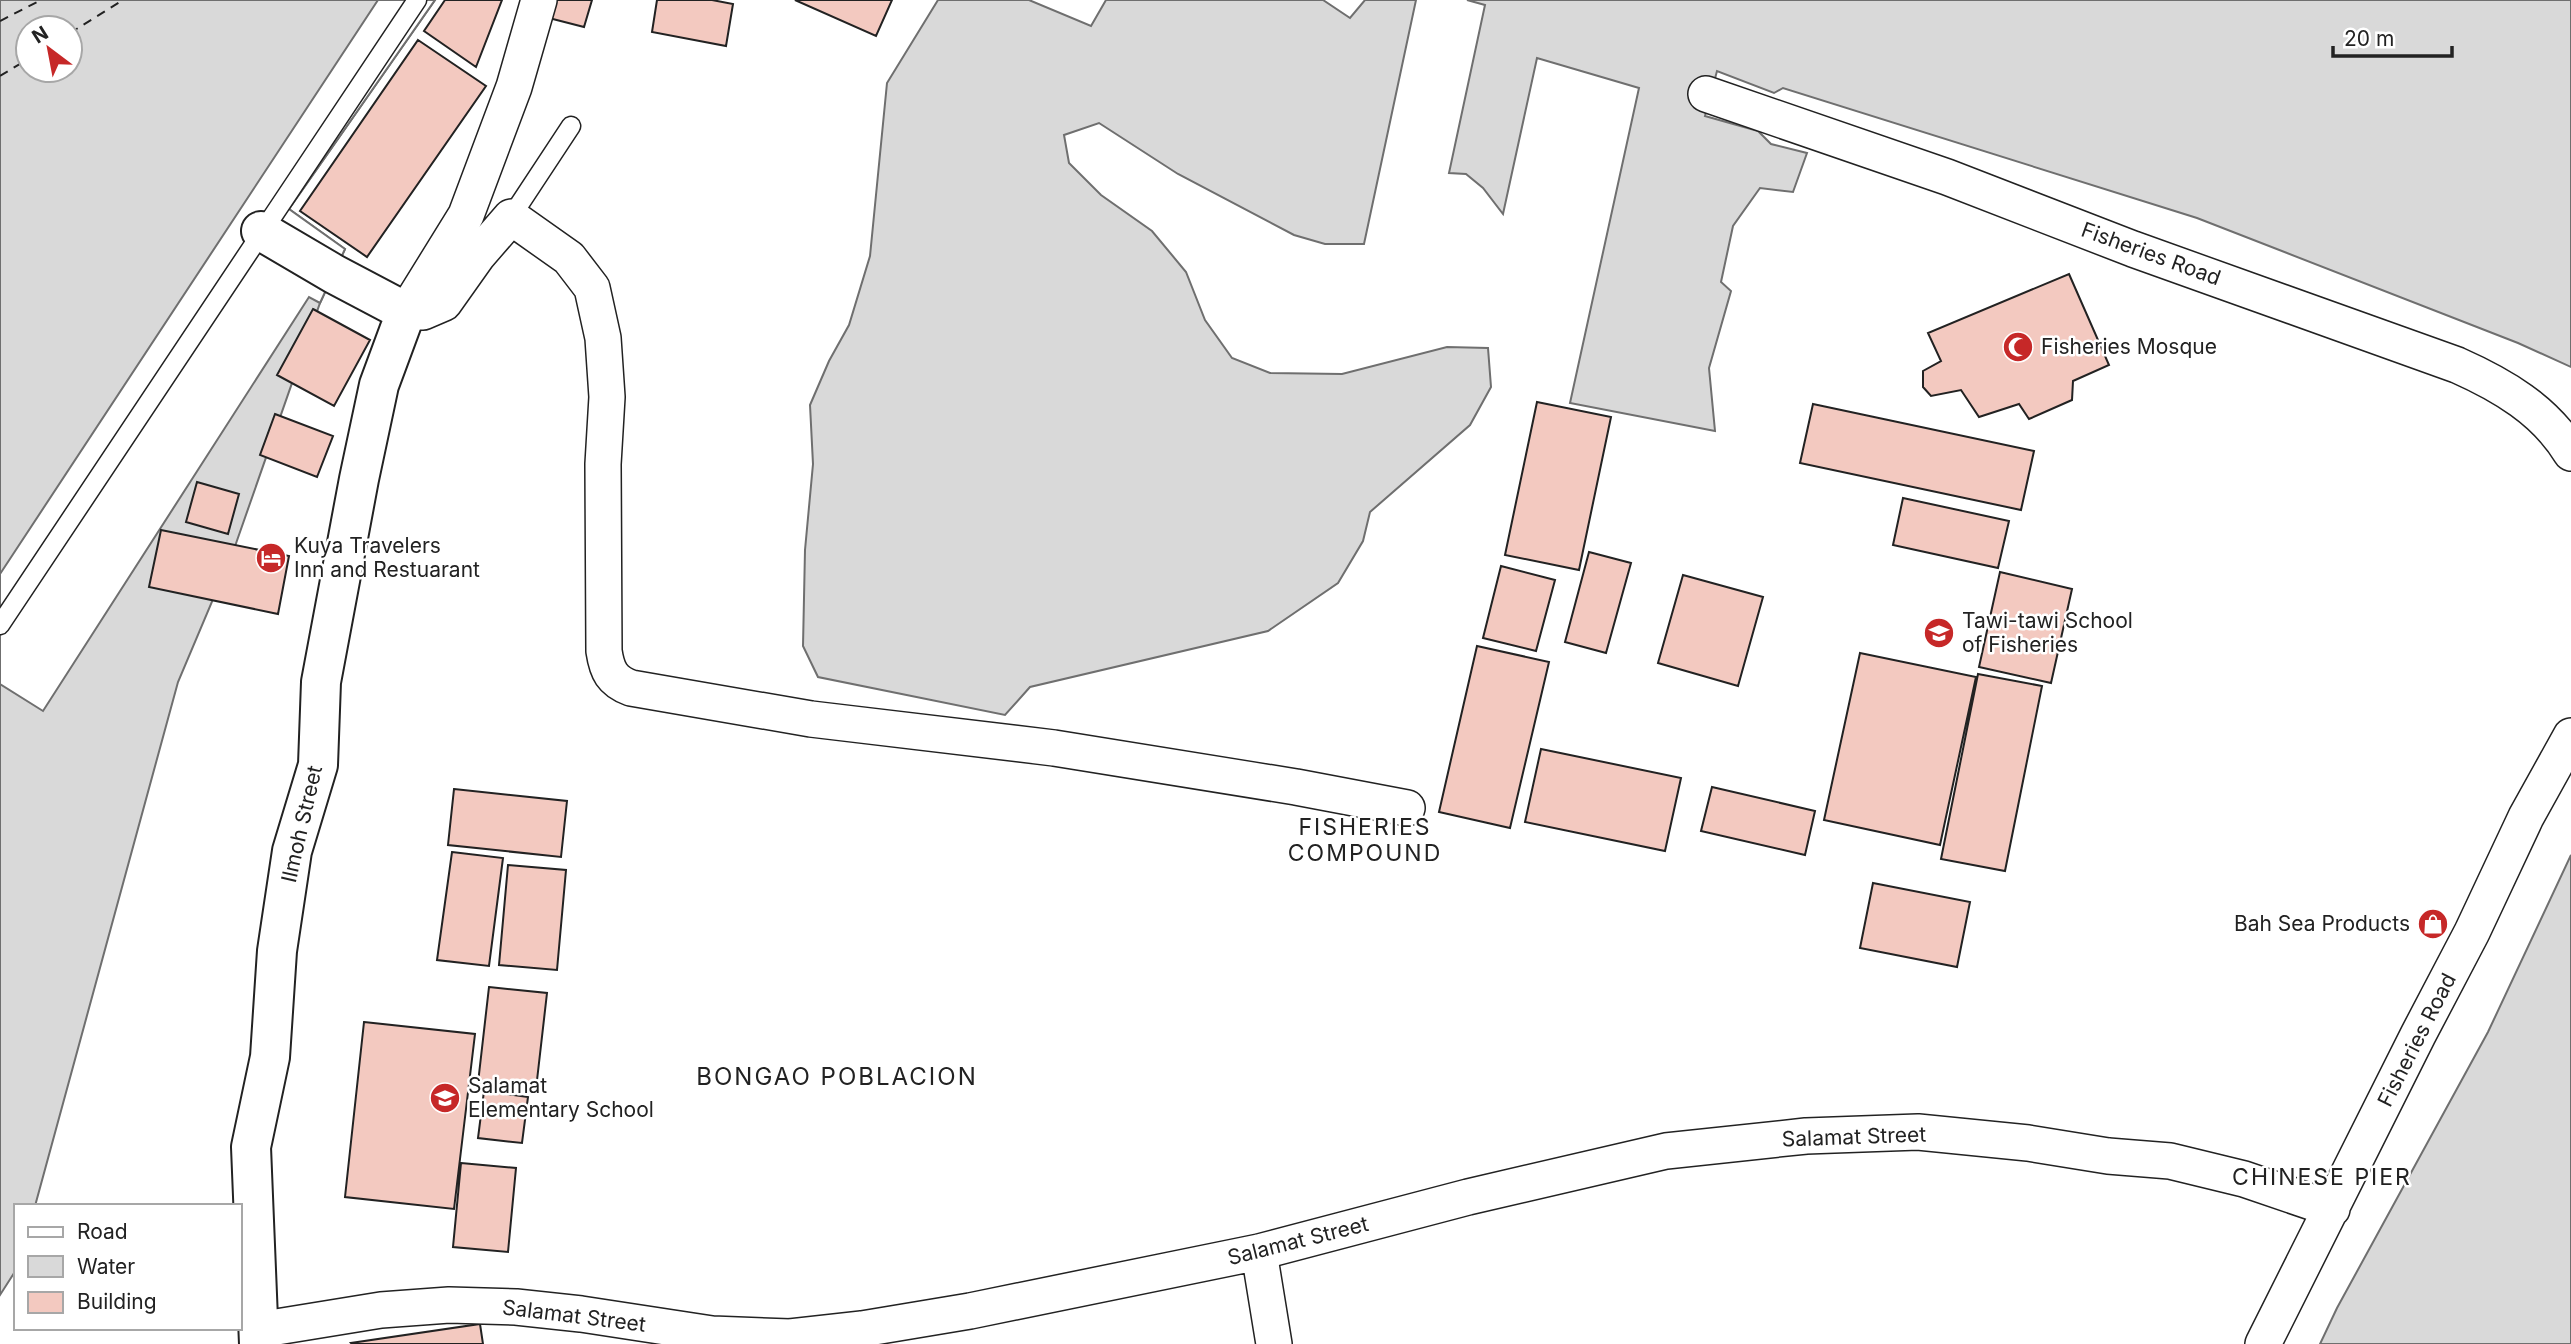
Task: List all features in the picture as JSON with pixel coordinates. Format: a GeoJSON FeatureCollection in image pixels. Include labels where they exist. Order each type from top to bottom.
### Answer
{"type":"FeatureCollection","features":[{"type":"Feature","properties":{"kind":"street"},"geometry":{"type":"LineString","coordinates":[[406,312],[466,215],[514,87],[539,0]]}},
{"type":"Feature","properties":{"kind":"street","name":"Fisheries Road"},"geometry":{"type":"LineString","coordinates":[[1706,94],[1947,177],[2133,249],[2457,365],[2490,380],[2527,404],[2559,433],[2571,453]]}},
{"type":"Feature","properties":{"kind":"street"},"geometry":{"type":"LineString","coordinates":[[261,231],[406,312],[423,312],[443,303],[478,255],[511,217],[569,258],[592,288],[603,338],[607,397],[603,464],[604,651],[607,670],[617,683],[631,688],[811,719],[1054,748],[1296,787],[1407,808]]}},
{"type":"Feature","properties":{"kind":"street","name":"Ilmoh Street"},"geometry":{"type":"LineString","coordinates":[[258,1337],[251,1147],[270,1057],[277,951],[292,852],[318,765],[321,682],[359,480],[379,384],[406,312]]}},
{"type":"Feature","properties":{"kind":"street","name":"Fisheries Road"},"geometry":{"type":"LineString","coordinates":[[2263,1344],[2472,932],[2526,817],[2571,736]]}},
{"type":"Feature","properties":{"kind":"street","name":"Salamat Street"},"geometry":{"type":"LineString","coordinates":[[258,1337],[381,1310],[449,1305],[516,1307],[581,1314],[712,1334],[790,1337],[862,1329],[970,1311],[1259,1252],[1468,1197],[1666,1151],[1806,1136],[1918,1132],[2028,1143],[2108,1156],[2170,1161],[2244,1179],[2332,1209]]}},
{"type":"Feature","properties":{"kind":"street"},"geometry":{"type":"LineString","coordinates":[[1259,1252],[1274,1344]]}},
{"type":"Feature","properties":{"kind":"lane"},"geometry":{"type":"LineString","coordinates":[[0,625],[417,0]]}},
{"type":"Feature","properties":{"kind":"lane"},"geometry":{"type":"LineString","coordinates":[[511,217],[571,127]]}},
{"type":"Feature","properties":{"kind":"water"},"geometry":{"type":"Polygon","coordinates":[[[0,0],[435,0],[289,209],[345,249],[320,303],[233,552],[178,682],[36,1204],[14,1204],[14,1273],[0,1295],[0,0]]]}},
{"type":"Feature","properties":{"kind":"water"},"geometry":{"type":"Polygon","coordinates":[[[938,0],[1029,0],[1091,26],[1106,0],[1323,0],[1350,18],[1365,0],[1416,0],[1364,244],[1325,244],[1294,235],[1178,174],[1099,123],[1064,135],[1069,163],[1101,195],[1152,231],[1186,272],[1205,320],[1232,358],[1270,373],[1342,374],[1447,347],[1488,348],[1491,387],[1470,425],[1370,512],[1363,541],[1338,583],[1268,631],[1030,687],[1005,715],[818,677],[803,646],[805,550],[813,464],[810,405],[829,361],[849,325],[870,256],[887,83],[938,0]]]}},
{"type":"Feature","properties":{"kind":"water"},"geometry":{"type":"Polygon","coordinates":[[[1467,0],[2571,0],[2571,367],[2518,343],[2197,218],[1783,88],[1774,93],[1717,71],[1705,116],[1758,131],[1771,144],[1807,153],[1793,192],[1760,188],[1733,226],[1721,282],[1731,291],[1709,368],[1715,431],[1570,403],[1639,88],[1537,58],[1503,214],[1483,188],[1466,174],[1449,173],[1485,5],[1467,0]]]}},
{"type":"Feature","properties":{"kind":"water"},"geometry":{"type":"Polygon","coordinates":[[[2571,855],[2571,1344],[2320,1344],[2488,1032],[2571,855]]]}},
{"type":"Feature","properties":{"kind":"pier"},"geometry":{"type":"Polygon","coordinates":[[[378,0],[435,0],[289,209],[345,249],[320,303],[309,297],[43,711],[0,684],[0,574],[378,0]]]}},
{"type":"Feature","properties":{"kind":"building"},"geometry":{"type":"Polygon","coordinates":[[[445,0],[502,0],[476,67],[424,31],[445,0]]]}},
{"type":"Feature","properties":{"kind":"building"},"geometry":{"type":"Polygon","coordinates":[[[550,0],[592,0],[584,27],[545,17],[550,0]]]}},
{"type":"Feature","properties":{"kind":"building"},"geometry":{"type":"Polygon","coordinates":[[[657,0],[712,0],[733,4],[726,46],[652,32],[657,0]]]}},
{"type":"Feature","properties":{"kind":"building"},"geometry":{"type":"Polygon","coordinates":[[[795,0],[892,0],[876,36],[795,0]]]}},
{"type":"Feature","properties":{"kind":"building"},"geometry":{"type":"Polygon","coordinates":[[[418,40],[486,86],[367,257],[300,211],[418,40]]]}},
{"type":"Feature","properties":{"kind":"building","name":"Fisheries Mosque"},"geometry":{"type":"Polygon","coordinates":[[[2069,274],[2109,365],[2073,381],[2072,400],[2029,419],[2019,404],[1979,417],[1961,390],[1931,396],[1923,387],[1923,371],[1941,361],[1928,333],[2069,274]]]}},
{"type":"Feature","properties":{"kind":"building"},"geometry":{"type":"Polygon","coordinates":[[[313,309],[370,340],[334,406],[277,375],[313,309]]]}},
{"type":"Feature","properties":{"kind":"building"},"geometry":{"type":"Polygon","coordinates":[[[1537,402],[1611,417],[1579,570],[1505,555],[1537,402]]]}},
{"type":"Feature","properties":{"kind":"building"},"geometry":{"type":"Polygon","coordinates":[[[1813,404],[2034,451],[2021,510],[1800,463],[1813,404]]]}},
{"type":"Feature","properties":{"kind":"building"},"geometry":{"type":"Polygon","coordinates":[[[275,414],[333,436],[317,477],[260,455],[275,414]]]}},
{"type":"Feature","properties":{"kind":"building"},"geometry":{"type":"Polygon","coordinates":[[[197,482],[239,494],[228,534],[186,522],[197,482]]]}},
{"type":"Feature","properties":{"kind":"building"},"geometry":{"type":"Polygon","coordinates":[[[1903,498],[2009,521],[1998,568],[1893,545],[1903,498]]]}},
{"type":"Feature","properties":{"kind":"building"},"geometry":{"type":"Polygon","coordinates":[[[161,530],[289,556],[278,614],[149,587],[161,530]]]}},
{"type":"Feature","properties":{"kind":"building"},"geometry":{"type":"Polygon","coordinates":[[[1589,552],[1631,563],[1606,653],[1565,642],[1589,552]]]}},
{"type":"Feature","properties":{"kind":"building"},"geometry":{"type":"Polygon","coordinates":[[[1501,566],[1555,580],[1536,651],[1483,638],[1501,566]]]}},
{"type":"Feature","properties":{"kind":"building"},"geometry":{"type":"Polygon","coordinates":[[[2000,572],[2072,589],[2051,683],[1979,667],[2000,572]]]}},
{"type":"Feature","properties":{"kind":"building"},"geometry":{"type":"Polygon","coordinates":[[[1683,575],[1763,597],[1738,686],[1658,663],[1683,575]]]}},
{"type":"Feature","properties":{"kind":"building"},"geometry":{"type":"Polygon","coordinates":[[[1477,646],[1549,662],[1510,828],[1439,812],[1477,646]]]}},
{"type":"Feature","properties":{"kind":"building"},"geometry":{"type":"Polygon","coordinates":[[[1860,653],[1976,677],[1940,845],[1824,820],[1860,653]]]}},
{"type":"Feature","properties":{"kind":"building"},"geometry":{"type":"Polygon","coordinates":[[[1978,674],[2042,686],[2005,871],[1941,859],[1978,674]]]}},
{"type":"Feature","properties":{"kind":"building"},"geometry":{"type":"Polygon","coordinates":[[[1541,749],[1681,778],[1665,851],[1525,822],[1541,749]]]}},
{"type":"Feature","properties":{"kind":"building"},"geometry":{"type":"Polygon","coordinates":[[[1712,787],[1815,811],[1805,855],[1701,831],[1712,787]]]}},
{"type":"Feature","properties":{"kind":"building"},"geometry":{"type":"Polygon","coordinates":[[[454,789],[567,801],[561,857],[448,845],[454,789]]]}},
{"type":"Feature","properties":{"kind":"building"},"geometry":{"type":"Polygon","coordinates":[[[452,852],[503,858],[489,966],[437,960],[452,852]]]}},
{"type":"Feature","properties":{"kind":"building"},"geometry":{"type":"Polygon","coordinates":[[[508,865],[566,870],[557,970],[499,965],[508,865]]]}},
{"type":"Feature","properties":{"kind":"building"},"geometry":{"type":"Polygon","coordinates":[[[1873,883],[1970,902],[1957,967],[1860,948],[1873,883]]]}},
{"type":"Feature","properties":{"kind":"building"},"geometry":{"type":"Polygon","coordinates":[[[489,987],[547,993],[536,1089],[478,1083],[489,987]]]}},
{"type":"Feature","properties":{"kind":"building"},"geometry":{"type":"Polygon","coordinates":[[[364,1022],[475,1034],[454,1209],[345,1197],[364,1022]]]}},
{"type":"Feature","properties":{"kind":"building"},"geometry":{"type":"Polygon","coordinates":[[[484,1091],[528,1097],[522,1143],[478,1138],[484,1091]]]}},
{"type":"Feature","properties":{"kind":"building"},"geometry":{"type":"Polygon","coordinates":[[[461,1163],[516,1168],[508,1252],[453,1247],[461,1163]]]}},
{"type":"Feature","properties":{"kind":"building"},"geometry":{"type":"Polygon","coordinates":[[[480,1324],[483,1344],[351,1343],[480,1324]]]}},
{"type":"Feature","properties":{"kind":"ferry route"},"geometry":{"type":"LineString","coordinates":[[0,21],[41,0]]}},
{"type":"Feature","properties":{"kind":"ferry route"},"geometry":{"type":"LineString","coordinates":[[84,24],[123,0]]}},
{"type":"Feature","properties":{"kind":"ferry route"},"geometry":{"type":"LineString","coordinates":[[0,76],[14,68]]}},
{"type":"Feature","properties":{"kind":"place","name":"Fisheries Mosque"},"geometry":{"type":"Point","coordinates":[2018,347]}},
{"type":"Feature","properties":{"kind":"place","name":"Kuya Travelers Inn and Restuarant"},"geometry":{"type":"Point","coordinates":[271,558]}},
{"type":"Feature","properties":{"kind":"place","name":"Tawi-tawi School of Fisheries"},"geometry":{"type":"Point","coordinates":[1939,633]}},
{"type":"Feature","properties":{"kind":"place","name":"Bah Sea Products"},"geometry":{"type":"Point","coordinates":[2433,924]}},
{"type":"Feature","properties":{"kind":"place","name":"Salamat Elementary School"},"geometry":{"type":"Point","coordinates":[445,1098]}},
{"type":"Feature","properties":{"kind":"district","name":"FISHERIES COMPOUND"},"geometry":{"type":"Point","coordinates":[1365,840]}},
{"type":"Feature","properties":{"kind":"district","name":"BONGAO POBLACION"},"geometry":{"type":"Point","coordinates":[837,1077]}},
{"type":"Feature","properties":{"kind":"district","name":"CHINESE PIER"},"geometry":{"type":"Point","coordinates":[2322,1177]}}]}
